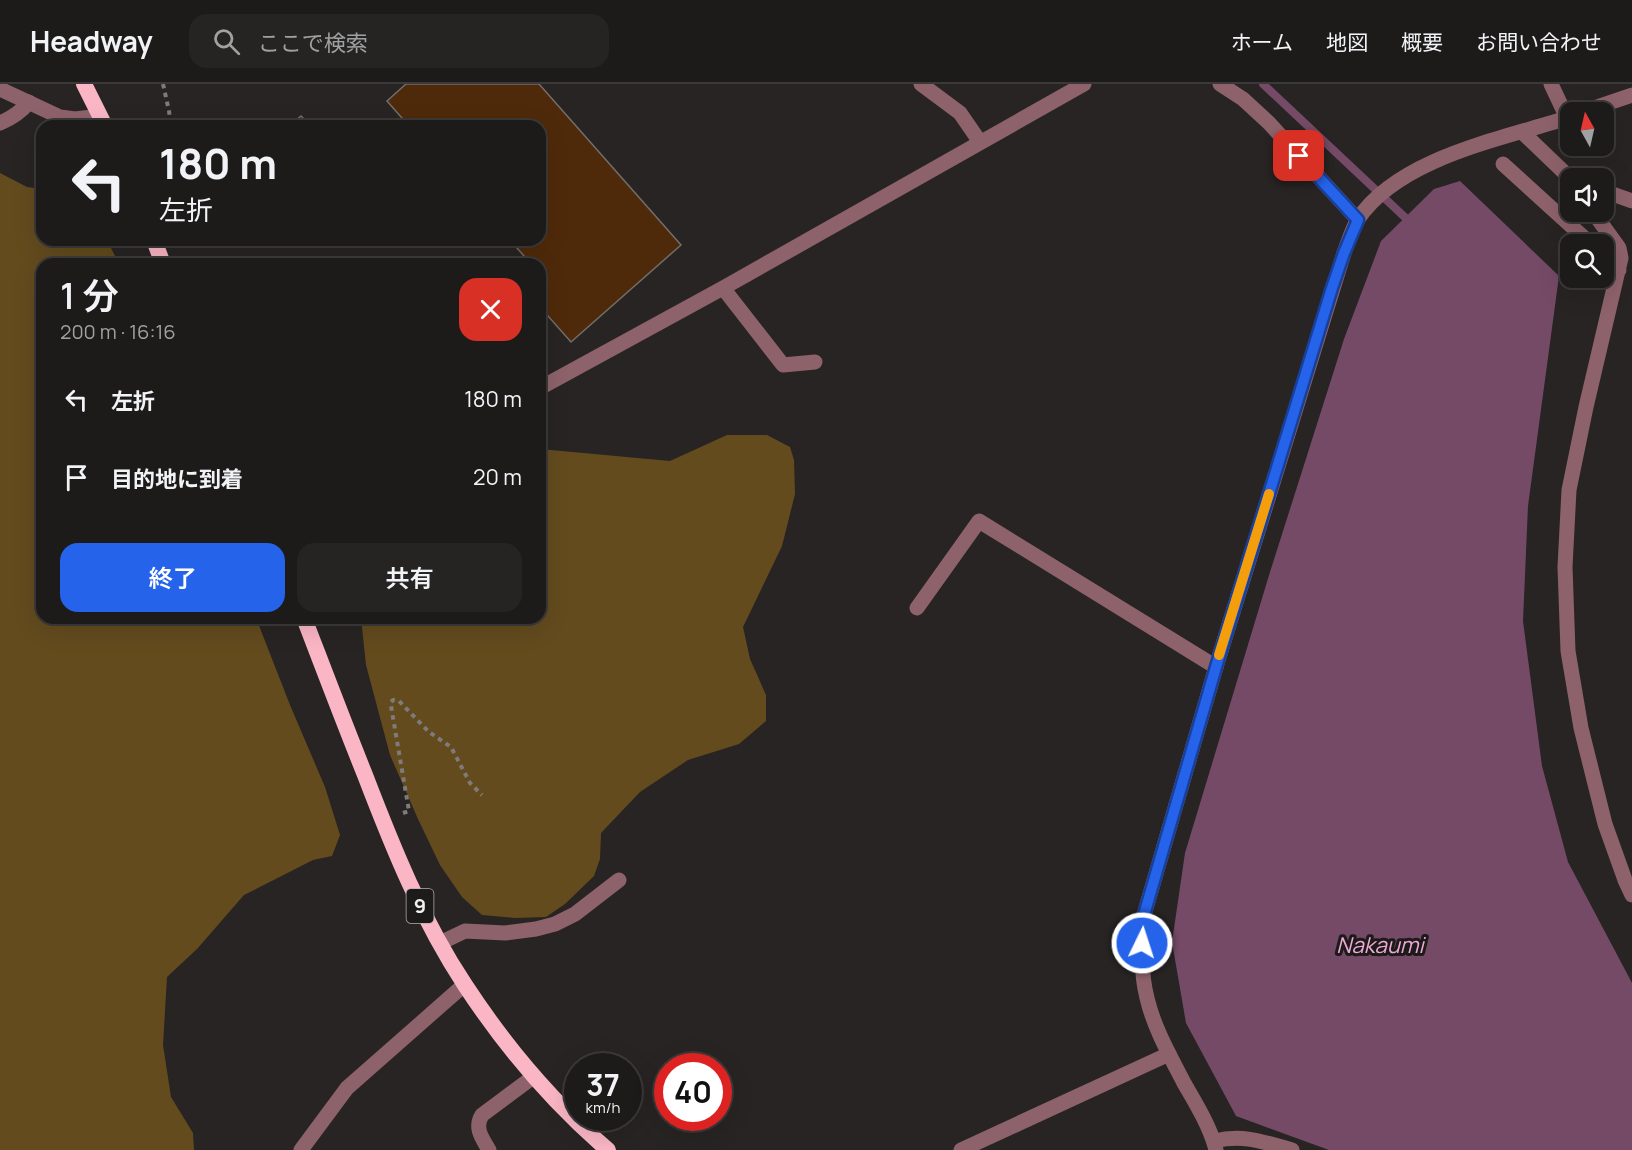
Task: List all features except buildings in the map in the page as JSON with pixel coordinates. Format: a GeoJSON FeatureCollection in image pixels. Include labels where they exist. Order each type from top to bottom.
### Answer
{"type":"FeatureCollection","features":[{"type":"Feature","properties":{"kind":"highway"},"geometry":{"type":"LineString","coordinates":[[84,84],[102,120]]}},
{"type":"Feature","properties":{"kind":"highway","name":"9"},"geometry":{"type":"LineString","coordinates":[[306,624],[408,883],[464,985],[533,1077],[608,1150]]}},
{"type":"Feature","properties":{"kind":"street"},"geometry":{"type":"LineString","coordinates":[[921,84],[960,113],[980,142]]}},
{"type":"Feature","properties":{"kind":"street"},"geometry":{"type":"LineString","coordinates":[[546,385],[723,288],[1084,84]]}},
{"type":"Feature","properties":{"kind":"street"},"geometry":{"type":"LineString","coordinates":[[1220,84],[1243,99],[1269,123],[1358,220]]}},
{"type":"Feature","properties":{"kind":"street"},"geometry":{"type":"LineString","coordinates":[[1551,84],[1561,102]]}},
{"type":"Feature","properties":{"kind":"street"},"geometry":{"type":"LineString","coordinates":[[0,89],[60,117],[88,120]]}},
{"type":"Feature","properties":{"kind":"street"},"geometry":{"type":"LineString","coordinates":[[1611,102],[1632,95]]}},
{"type":"Feature","properties":{"kind":"street"},"geometry":{"type":"LineString","coordinates":[[0,123],[23,110],[29,102]]}},
{"type":"Feature","properties":{"kind":"street"},"geometry":{"type":"LineString","coordinates":[[1292,1150],[1245,1138],[1230,1137],[1215,1145],[1156,1026],[1147,997],[1143,966],[1144,915],[1216,667],[1332,288],[1358,220],[1373,202],[1408,174],[1458,152],[1560,120]]}},
{"type":"Feature","properties":{"kind":"street"},"geometry":{"type":"LineString","coordinates":[[1522,132],[1560,168]]}},
{"type":"Feature","properties":{"kind":"street"},"geometry":{"type":"LineString","coordinates":[[1503,164],[1580,234]]}},
{"type":"Feature","properties":{"kind":"street"},"geometry":{"type":"LineString","coordinates":[[1614,194],[1631,202]]}},
{"type":"Feature","properties":{"kind":"street"},"geometry":{"type":"LineString","coordinates":[[1600,222],[1619,248],[1621,258],[1569,490],[1564,567],[1568,651],[1581,728],[1605,824],[1632,895]]}},
{"type":"Feature","properties":{"kind":"street"},"geometry":{"type":"LineString","coordinates":[[1614,265],[1619,270]]}},
{"type":"Feature","properties":{"kind":"street"},"geometry":{"type":"LineString","coordinates":[[723,288],[783,365],[816,362]]}},
{"type":"Feature","properties":{"kind":"street"},"geometry":{"type":"LineString","coordinates":[[917,608],[979,521],[1216,667]]}},
{"type":"Feature","properties":{"kind":"street"},"geometry":{"type":"LineString","coordinates":[[440,943],[465,931],[505,933],[555,924],[575,914],[619,879]]}},
{"type":"Feature","properties":{"kind":"street"},"geometry":{"type":"LineString","coordinates":[[302,1150],[347,1088],[464,985]]}},
{"type":"Feature","properties":{"kind":"street"},"geometry":{"type":"LineString","coordinates":[[961,1150],[1169,1054]]}},
{"type":"Feature","properties":{"kind":"street"},"geometry":{"type":"LineString","coordinates":[[489,1150],[479,1131],[479,1120],[482,1115],[533,1077]]}},
{"type":"Feature","properties":{"kind":"path"},"geometry":{"type":"LineString","coordinates":[[163,84],[170,120]]}},
{"type":"Feature","properties":{"kind":"path"},"geometry":{"type":"LineString","coordinates":[[401,814],[409,811],[391,706],[393,700],[399,701],[429,732],[451,747],[470,783],[482,795]]}},
{"type":"Feature","properties":{"kind":"shaded area"},"geometry":{"type":"Polygon","coordinates":[[[0,173],[27,187],[36,188],[36,246],[110,246],[116,258],[36,258],[36,624],[258,624],[325,787],[340,835],[332,856],[313,860],[244,895],[197,949],[167,977],[163,1045],[171,1097],[193,1133],[194,1150],[0,1150],[0,173]]]}},
{"type":"Feature","properties":{"kind":"shaded area"},"geometry":{"type":"Polygon","coordinates":[[[727,435],[767,435],[790,447],[794,460],[795,494],[782,546],[743,627],[750,659],[766,695],[766,721],[739,744],[688,760],[640,792],[601,833],[600,859],[594,876],[565,904],[546,917],[515,918],[482,915],[462,897],[440,865],[390,755],[366,665],[362,624],[546,624],[546,450],[670,461],[727,435]]]}},
{"type":"Feature","properties":{"kind":"water","name":"Nakaumi"},"geometry":{"type":"Polygon","coordinates":[[[1460,181],[1559,276],[1528,506],[1523,621],[1542,766],[1568,862],[1632,983],[1632,1150],[1329,1150],[1236,1116],[1186,1023],[1172,942],[1185,853],[1270,572],[1344,339],[1381,241],[1434,189],[1460,181]]]}},
{"type":"Feature","properties":{"kind":"waterway"},"geometry":{"type":"LineString","coordinates":[[1263,84],[1411,223]]}},
{"type":"Feature","properties":{"kind":"slow traffic"},"geometry":{"type":"LineString","coordinates":[[1219,655],[1269,494]]}},
{"type":"Feature","properties":{"kind":"route"},"geometry":{"type":"LineString","coordinates":[[1142,943],[1144,915],[1216,667],[1332,288],[1358,220],[1299,156]]}}]}
